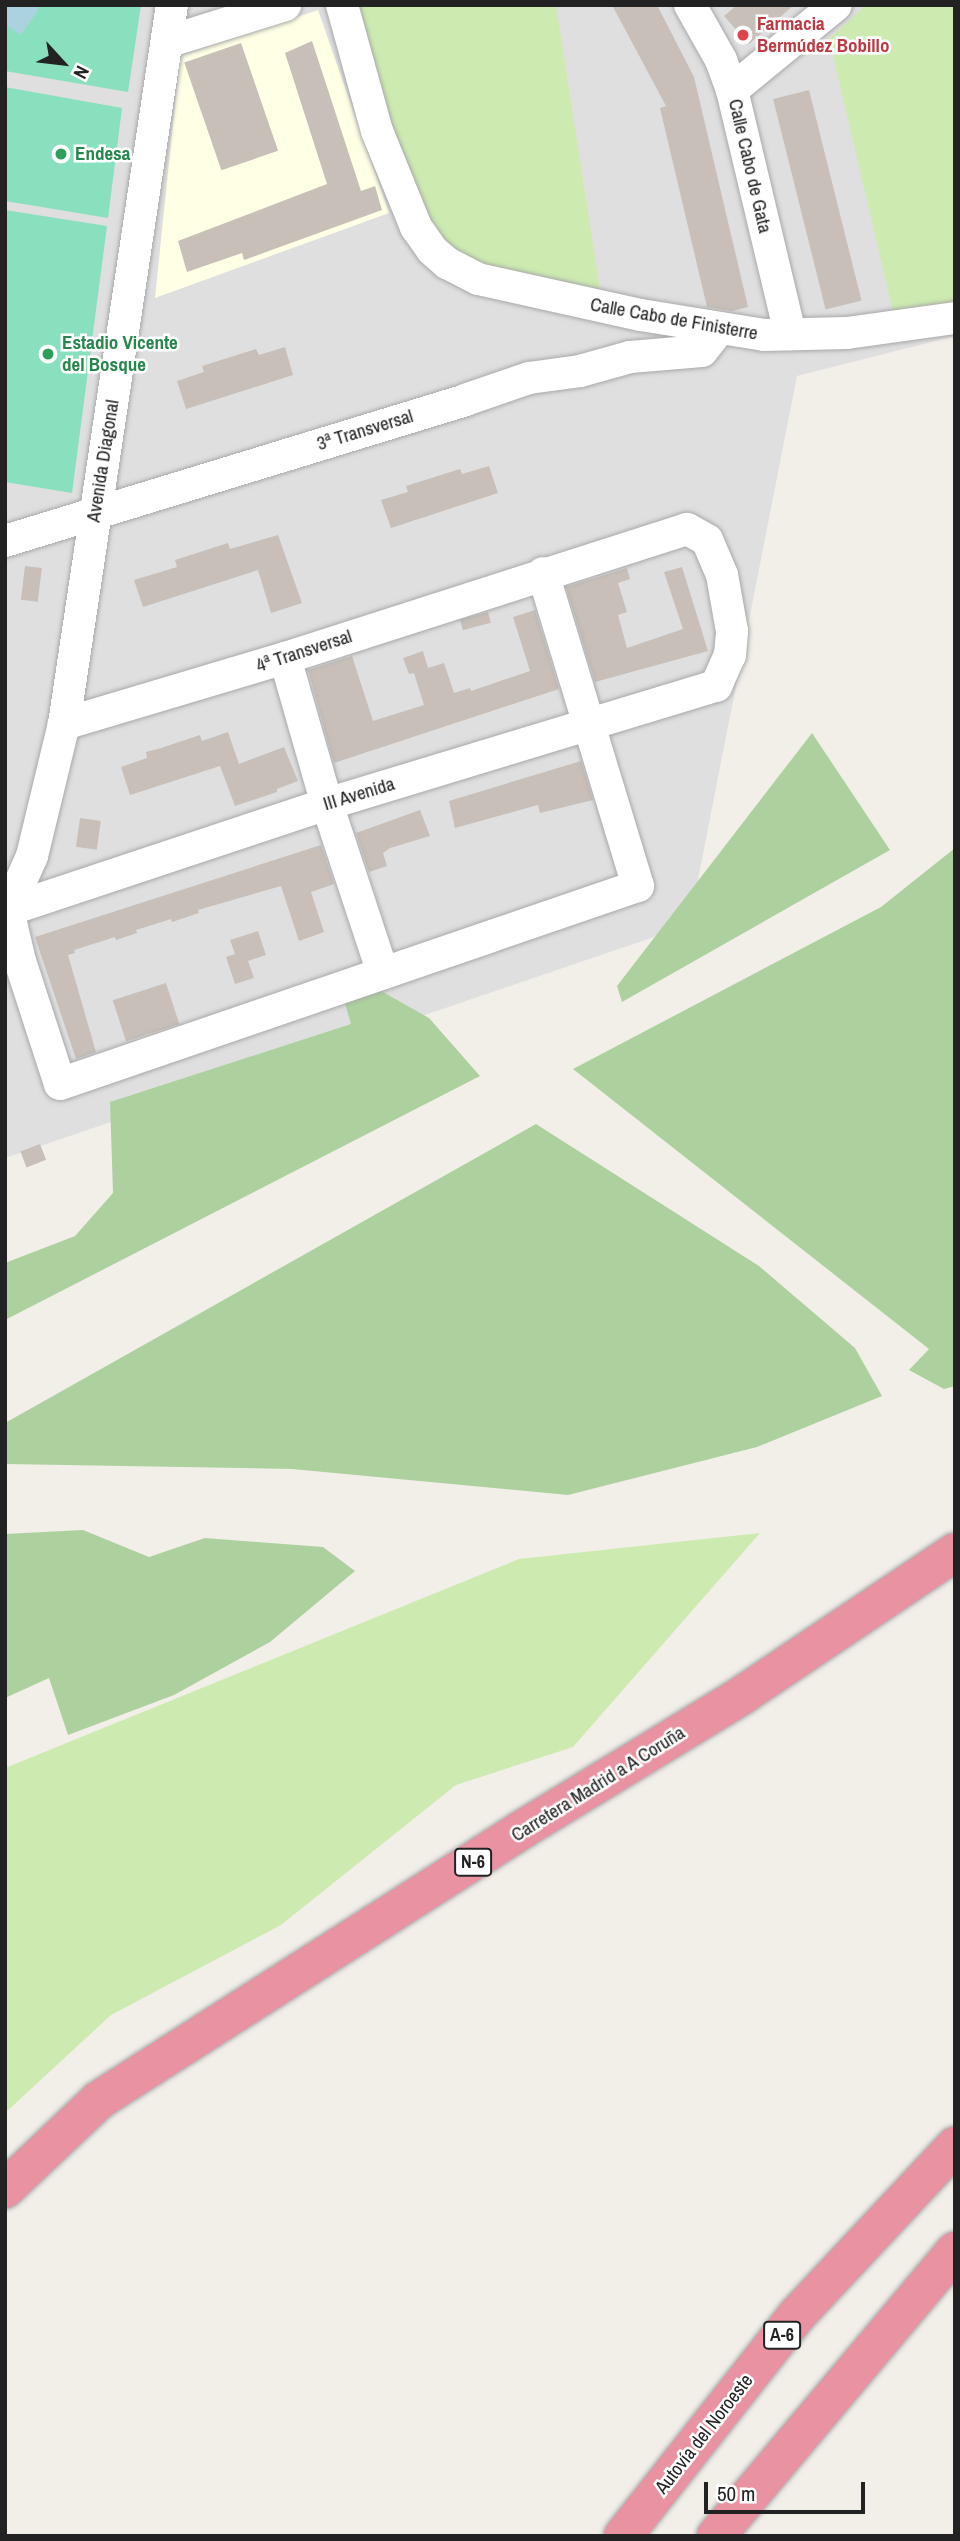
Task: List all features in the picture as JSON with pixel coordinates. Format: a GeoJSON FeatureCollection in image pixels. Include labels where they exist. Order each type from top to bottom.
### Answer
{"type":"FeatureCollection","features":[{"type":"Feature","properties":{"kind":"highway","name":"Carretera Madrid a A Coruña"},"geometry":{"type":"LineString","coordinates":[[5,2189],[99,2100],[523,1829],[744,1694],[955,1552]]}},
{"type":"Feature","properties":{"kind":"highway","name":"Autovía del Noroeste"},"geometry":{"type":"LineString","coordinates":[[623,2536],[796,2316],[955,2146]]}},
{"type":"Feature","properties":{"kind":"highway"},"geometry":{"type":"LineString","coordinates":[[716,2536],[955,2250]]}},
{"type":"Feature","properties":{"kind":"street","name":"Avenida Diagonal"},"geometry":{"type":"LineString","coordinates":[[6,910],[18,860],[64,724],[172,5]]}},
{"type":"Feature","properties":{"kind":"street"},"geometry":{"type":"LineString","coordinates":[[167,42],[285,5]]}},
{"type":"Feature","properties":{"kind":"street","name":"Calle Cabo de Finisterre"},"geometry":{"type":"LineString","coordinates":[[342,5],[377,131],[416,226],[432,250],[447,263],[478,279],[641,315],[764,335],[847,333],[955,318]]}},
{"type":"Feature","properties":{"kind":"street","name":"Calle Cabo de Gata"},"geometry":{"type":"LineString","coordinates":[[691,5],[721,60],[732,90],[790,334]]}},
{"type":"Feature","properties":{"kind":"street"},"geometry":{"type":"LineString","coordinates":[[732,90],[836,5]]}},
{"type":"Feature","properties":{"kind":"street","name":"3ª Transversal"},"geometry":{"type":"LineString","coordinates":[[5,541],[529,378],[580,372],[630,357],[702,351],[720,328]]}},
{"type":"Feature","properties":{"kind":"street","name":"4ª Transversal"},"geometry":{"type":"LineString","coordinates":[[64,724],[285,659],[543,573],[687,529],[707,540],[722,575],[732,631],[730,655],[716,686]]}},
{"type":"Feature","properties":{"kind":"street"},"geometry":{"type":"LineString","coordinates":[[6,910],[60,1084],[638,886],[543,573]]}},
{"type":"Feature","properties":{"kind":"street"},"geometry":{"type":"LineString","coordinates":[[285,659],[327,804],[383,973]]}},
{"type":"Feature","properties":{"kind":"street","name":"III Avenida"},"geometry":{"type":"LineString","coordinates":[[6,910],[327,804],[716,686]]}},
{"type":"Feature","properties":{"kind":"shaded area"},"geometry":{"type":"Polygon","coordinates":[[[5,5],[955,5],[955,336],[797,376],[689,925],[5,1158],[5,5]]]}},
{"type":"Feature","properties":{"kind":"shaded area"},"geometry":{"type":"Polygon","coordinates":[[[318,10],[389,213],[155,298],[180,56],[318,10]]]}},
{"type":"Feature","properties":{"kind":"green space"},"geometry":{"type":"Polygon","coordinates":[[[5,5],[141,5],[128,92],[5,71],[5,5]]]}},
{"type":"Feature","properties":{"kind":"green space"},"geometry":{"type":"Polygon","coordinates":[[[358,5],[556,5],[601,296],[480,269],[454,251],[431,229],[406,175],[372,70],[358,5]]]}},
{"type":"Feature","properties":{"kind":"green space"},"geometry":{"type":"Polygon","coordinates":[[[866,5],[953,5],[955,305],[894,316],[829,39],[866,5]]]}},
{"type":"Feature","properties":{"kind":"green space","name":"Endesa"},"geometry":{"type":"Polygon","coordinates":[[[5,87],[122,108],[108,218],[5,201],[5,87]]]}},
{"type":"Feature","properties":{"kind":"green space","name":"Estadio Vicente del Bosque"},"geometry":{"type":"Polygon","coordinates":[[[5,210],[107,226],[72,493],[5,482],[5,210]]]}},
{"type":"Feature","properties":{"kind":"green space"},"geometry":{"type":"Polygon","coordinates":[[[812,733],[890,850],[622,1002],[617,986],[812,733]]]}},
{"type":"Feature","properties":{"kind":"green space"},"geometry":{"type":"Polygon","coordinates":[[[955,848],[955,1386],[944,1389],[909,1370],[929,1349],[573,1069],[881,907],[955,848]]]}},
{"type":"Feature","properties":{"kind":"green space"},"geometry":{"type":"Polygon","coordinates":[[[374,987],[429,1018],[480,1076],[5,1320],[5,1263],[75,1236],[113,1193],[110,1102],[351,1024],[343,997],[374,987]]]}},
{"type":"Feature","properties":{"kind":"green space"},"geometry":{"type":"Polygon","coordinates":[[[536,1124],[759,1266],[855,1348],[882,1396],[757,1447],[568,1495],[292,1469],[5,1464],[5,1423],[536,1124]]]}},
{"type":"Feature","properties":{"kind":"green space"},"geometry":{"type":"Polygon","coordinates":[[[83,1530],[149,1557],[205,1538],[323,1547],[355,1571],[270,1642],[174,1695],[68,1735],[49,1678],[5,1698],[5,1534],[83,1530]]]}},
{"type":"Feature","properties":{"kind":"green space"},"geometry":{"type":"Polygon","coordinates":[[[760,1533],[573,1747],[456,1785],[281,1925],[111,2015],[5,2113],[5,1768],[519,1559],[760,1533]]]}},
{"type":"Feature","properties":{"kind":"water"},"geometry":{"type":"Polygon","coordinates":[[[5,5],[34,5],[39,9],[21,35],[5,24],[5,5]]]}},
{"type":"Feature","properties":{"kind":"building"},"geometry":{"type":"Polygon","coordinates":[[[612,5],[657,5],[694,77],[748,307],[732,311],[707,307],[660,108],[666,106],[612,5]]]}},
{"type":"Feature","properties":{"kind":"building"},"geometry":{"type":"Polygon","coordinates":[[[737,5],[794,5],[749,44],[724,16],[737,5]]]}},
{"type":"Feature","properties":{"kind":"building"},"geometry":{"type":"Polygon","coordinates":[[[312,41],[361,191],[375,186],[382,210],[244,260],[242,253],[187,272],[178,241],[327,184],[285,53],[312,41]]]}},
{"type":"Feature","properties":{"kind":"building"},"geometry":{"type":"Polygon","coordinates":[[[241,43],[278,151],[221,170],[184,63],[241,43]]]}},
{"type":"Feature","properties":{"kind":"building"},"geometry":{"type":"Polygon","coordinates":[[[809,90],[861,301],[826,310],[773,99],[809,90]]]}},
{"type":"Feature","properties":{"kind":"building"},"geometry":{"type":"Polygon","coordinates":[[[285,347],[293,375],[186,409],[177,381],[204,372],[202,366],[256,349],[259,355],[285,347]]]}},
{"type":"Feature","properties":{"kind":"building"},"geometry":{"type":"Polygon","coordinates":[[[489,466],[498,493],[391,528],[381,500],[408,492],[406,486],[460,469],[462,474],[489,466]]]}},
{"type":"Feature","properties":{"kind":"building"},"geometry":{"type":"Polygon","coordinates":[[[278,535],[302,603],[271,613],[258,570],[143,607],[134,580],[177,567],[175,560],[228,543],[230,549],[278,535]]]}},
{"type":"Feature","properties":{"kind":"building"},"geometry":{"type":"Polygon","coordinates":[[[25,566],[42,568],[38,602],[21,600],[25,566]]]}},
{"type":"Feature","properties":{"kind":"building"},"geometry":{"type":"Polygon","coordinates":[[[682,567],[708,651],[595,682],[566,587],[627,568],[630,579],[618,583],[627,612],[618,615],[627,648],[683,629],[664,572],[682,567]]]}},
{"type":"Feature","properties":{"kind":"building"},"geometry":{"type":"Polygon","coordinates":[[[535,610],[559,689],[334,763],[308,670],[352,656],[373,721],[424,705],[414,673],[409,674],[403,658],[423,651],[428,668],[444,663],[454,693],[470,688],[471,691],[530,671],[513,617],[535,610]]]}},
{"type":"Feature","properties":{"kind":"building"},"geometry":{"type":"Polygon","coordinates":[[[488,612],[491,623],[463,630],[460,620],[488,612]]]}},
{"type":"Feature","properties":{"kind":"building"},"geometry":{"type":"Polygon","coordinates":[[[228,732],[239,764],[284,747],[298,781],[277,789],[277,792],[235,806],[220,766],[130,795],[121,767],[147,758],[146,752],[200,735],[202,741],[228,732]]]}},
{"type":"Feature","properties":{"kind":"building"},"geometry":{"type":"Polygon","coordinates":[[[581,761],[593,800],[540,813],[538,805],[455,828],[449,801],[581,761]]]}},
{"type":"Feature","properties":{"kind":"building"},"geometry":{"type":"Polygon","coordinates":[[[420,810],[430,836],[390,848],[383,853],[387,866],[369,872],[356,833],[420,810]]]}},
{"type":"Feature","properties":{"kind":"building"},"geometry":{"type":"Polygon","coordinates":[[[80,818],[101,821],[97,850],[76,847],[80,818]]]}},
{"type":"Feature","properties":{"kind":"building"},"geometry":{"type":"Polygon","coordinates":[[[321,845],[334,884],[311,892],[324,932],[299,941],[281,886],[198,910],[199,913],[172,922],[171,919],[136,930],[137,933],[116,940],[115,937],[74,950],[75,953],[68,955],[96,1052],[76,1059],[35,937],[321,845]]]}},
{"type":"Feature","properties":{"kind":"building"},"geometry":{"type":"Polygon","coordinates":[[[258,931],[266,955],[248,961],[254,978],[235,984],[226,957],[235,954],[230,940],[258,931]]]}},
{"type":"Feature","properties":{"kind":"building"},"geometry":{"type":"Polygon","coordinates":[[[166,983],[179,1024],[126,1041],[113,1000],[166,983]]]}},
{"type":"Feature","properties":{"kind":"building"},"geometry":{"type":"Polygon","coordinates":[[[40,1144],[46,1160],[26,1167],[20,1152],[40,1144]]]}},
{"type":"Feature","properties":{"kind":"place","name":"Farmacia Bermúdez Bobillo"},"geometry":{"type":"Point","coordinates":[743,35]}},
{"type":"Feature","properties":{"kind":"place","name":"Endesa"},"geometry":{"type":"Point","coordinates":[61,154]}},
{"type":"Feature","properties":{"kind":"place","name":"Estadio Vicente del Bosque"},"geometry":{"type":"Point","coordinates":[48,354]}}]}
